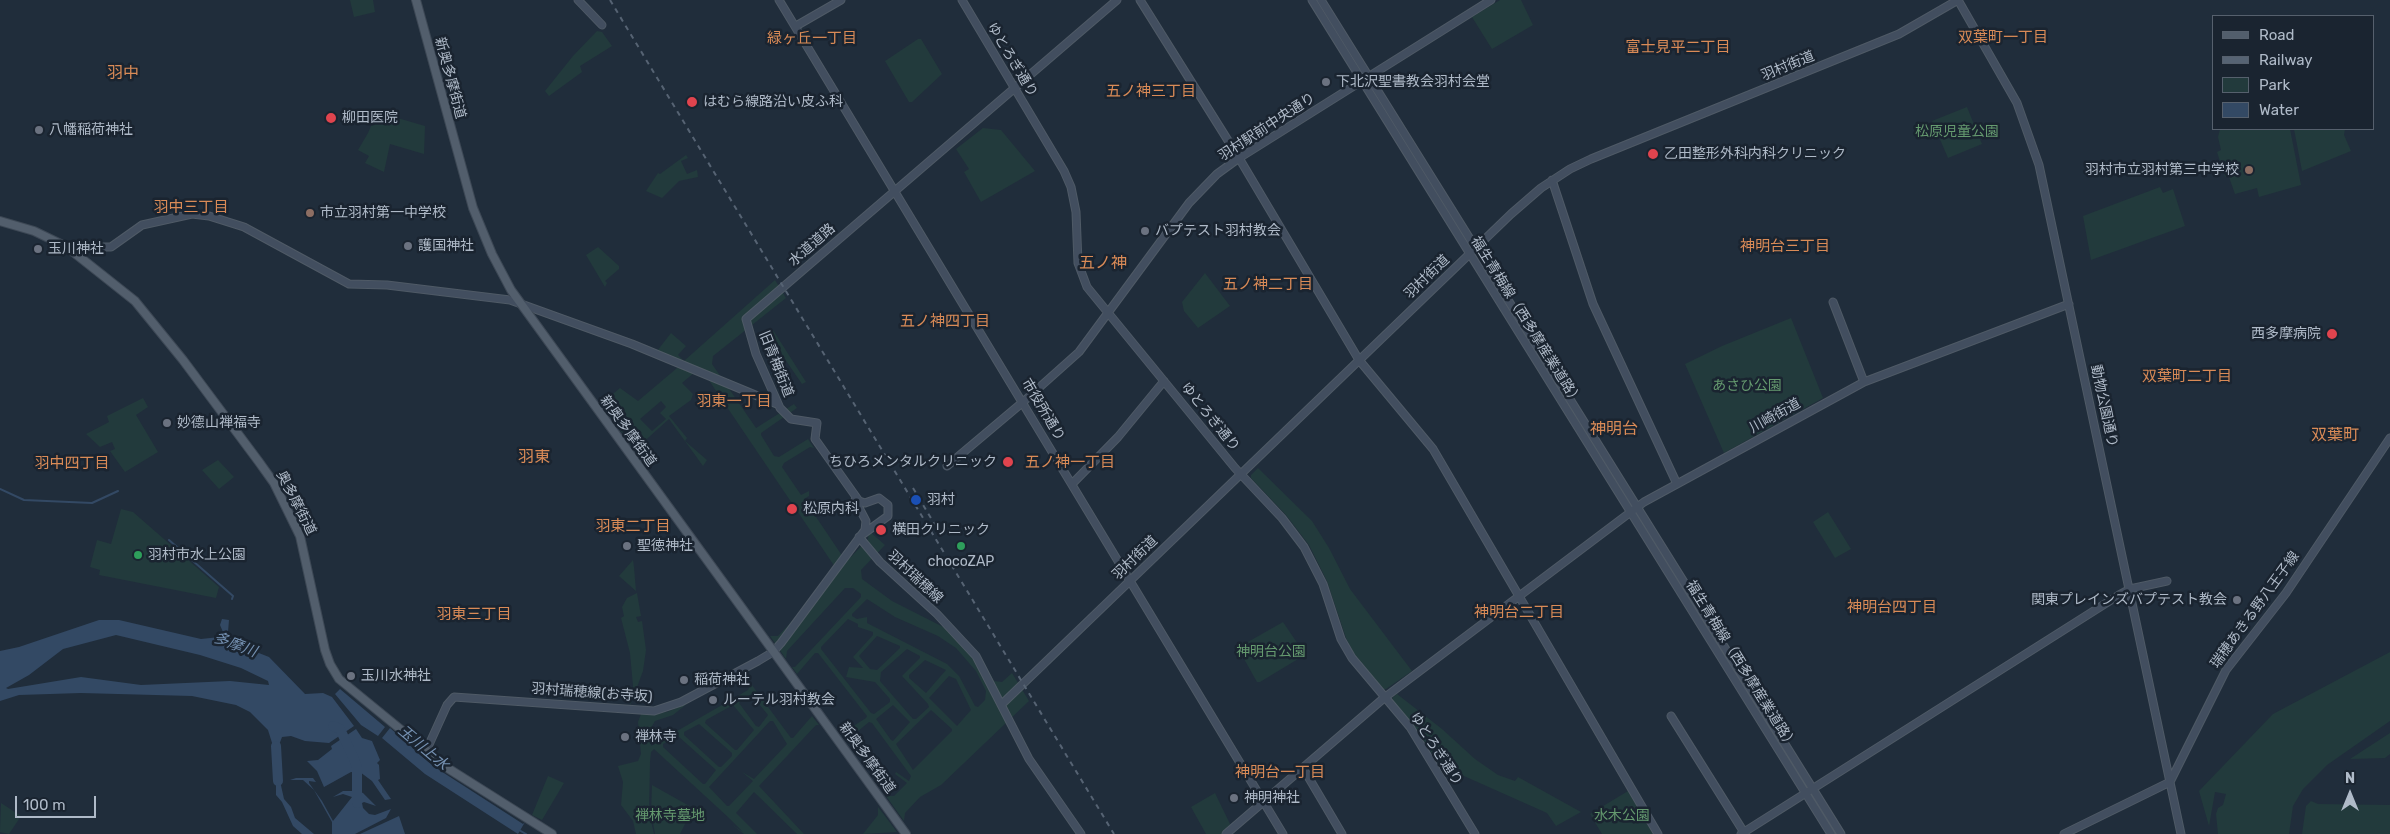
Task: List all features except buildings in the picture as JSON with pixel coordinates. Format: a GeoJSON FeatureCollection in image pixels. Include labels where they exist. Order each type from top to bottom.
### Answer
{"type":"FeatureCollection","features":[{"type":"Feature","properties":{"kind":"main road","name":"新奥多摩街道"},"geometry":{"type":"LineString","coordinates":[[416,0],[473,208],[492,254],[520,304],[906,834]]}},
{"type":"Feature","properties":{"kind":"main road","name":"奥多摩街道"},"geometry":{"type":"LineString","coordinates":[[0,221],[34,231],[67,248],[122,289],[139,306],[183,360],[264,468],[300,536],[325,650],[332,668],[344,685],[427,749],[451,771],[552,834]]}},
{"type":"Feature","properties":{"kind":"street"},"geometry":{"type":"LineString","coordinates":[[578,0],[602,25]]}},
{"type":"Feature","properties":{"kind":"street","name":"市役所通り"},"geometry":{"type":"LineString","coordinates":[[779,0],[1283,834]]}},
{"type":"Feature","properties":{"kind":"street"},"geometry":{"type":"LineString","coordinates":[[796,26],[841,0]]}},
{"type":"Feature","properties":{"kind":"street","name":"ゆとろぎ通り"},"geometry":{"type":"LineString","coordinates":[[962,0],[1058,159],[1071,187],[1076,212],[1076,250],[1080,270],[1087,287],[1240,474],[1282,518],[1304,547],[1323,584],[1346,649],[1420,742],[1475,834]]}},
{"type":"Feature","properties":{"kind":"street","name":"水道道路"},"geometry":{"type":"LineString","coordinates":[[746,319],[1118,0]]}},
{"type":"Feature","properties":{"kind":"street"},"geometry":{"type":"LineString","coordinates":[[1140,0],[1239,158],[1359,360],[1430,446],[1658,834]]}},
{"type":"Feature","properties":{"kind":"street","name":"福生青梅線（西多摩産業道路）"},"geometry":{"type":"LineString","coordinates":[[1312,0],[1469,254],[1841,834]]}},
{"type":"Feature","properties":{"kind":"street","name":"福生青梅線（西多摩産業道路）"},"geometry":{"type":"LineString","coordinates":[[1321,0],[1476,247],[1831,834]]}},
{"type":"Feature","properties":{"kind":"street","name":"羽村駅前中央通り"},"geometry":{"type":"LineString","coordinates":[[947,466],[1079,352],[1189,203],[1217,174],[1239,158],[1491,0]]}},
{"type":"Feature","properties":{"kind":"street","name":"羽村街道"},"geometry":{"type":"LineString","coordinates":[[1002,704],[1523,202],[1552,180],[1592,159],[1899,34],[1958,0]]}},
{"type":"Feature","properties":{"kind":"street","name":"動物公園通り"},"geometry":{"type":"LineString","coordinates":[[1958,0],[2003,75],[2028,129],[2039,165],[2181,834]]}},
{"type":"Feature","properties":{"kind":"street"},"geometry":{"type":"LineString","coordinates":[[1552,180],[1593,304],[1677,484]]}},
{"type":"Feature","properties":{"kind":"street"},"geometry":{"type":"LineString","coordinates":[[67,248],[111,247],[142,225],[170,218],[200,214],[244,227],[348,284],[387,285],[471,294],[520,304],[632,344],[777,404]]}},
{"type":"Feature","properties":{"kind":"street"},"geometry":{"type":"LineString","coordinates":[[1833,302],[1864,382]]}},
{"type":"Feature","properties":{"kind":"street","name":"川崎街道"},"geometry":{"type":"LineString","coordinates":[[1384,698],[1634,509],[1677,484],[1864,382],[2069,304]]}},
{"type":"Feature","properties":{"kind":"street","name":"旧青梅街道"},"geometry":{"type":"LineString","coordinates":[[746,319],[756,354],[777,404],[787,416],[794,420],[817,423],[815,439],[854,496]]}},
{"type":"Feature","properties":{"kind":"street"},"geometry":{"type":"LineString","coordinates":[[1072,484],[1118,437],[1164,381]]}},
{"type":"Feature","properties":{"kind":"street","name":"瑞穂あきる野八王子線"},"geometry":{"type":"LineString","coordinates":[[2170,782],[2226,670],[2286,592],[2390,438]]}},
{"type":"Feature","properties":{"kind":"street"},"geometry":{"type":"LineString","coordinates":[[854,496],[860,502],[882,498],[888,506],[889,514],[859,537]]}},
{"type":"Feature","properties":{"kind":"street"},"geometry":{"type":"LineString","coordinates":[[773,652],[866,527],[863,514],[854,496]]}},
{"type":"Feature","properties":{"kind":"street"},"geometry":{"type":"LineString","coordinates":[[863,514],[868,502]]}},
{"type":"Feature","properties":{"kind":"street","name":"羽村瑞穂線"},"geometry":{"type":"LineString","coordinates":[[859,537],[880,562],[930,607],[972,651],[984,669],[1032,766],[1081,834]]}},
{"type":"Feature","properties":{"kind":"street"},"geometry":{"type":"LineString","coordinates":[[1672,716],[1743,833],[2130,589],[2166,581]]}},
{"type":"Feature","properties":{"kind":"street","name":"羽村瑞穂線(お寺坂)"},"geometry":{"type":"LineString","coordinates":[[427,749],[447,705],[454,696],[654,711],[681,702],[773,652]]}},
{"type":"Feature","properties":{"kind":"street"},"geometry":{"type":"LineString","coordinates":[[1226,834],[1384,698]]}},
{"type":"Feature","properties":{"kind":"street"},"geometry":{"type":"LineString","coordinates":[[1302,768],[1342,834]]}},
{"type":"Feature","properties":{"kind":"street"},"geometry":{"type":"LineString","coordinates":[[2064,834],[2170,782]]}},
{"type":"Feature","properties":{"kind":"green space"},"geometry":{"type":"Polygon","coordinates":[[[350,0],[373,0],[375,12],[354,17],[350,0]]]}},
{"type":"Feature","properties":{"kind":"green space"},"geometry":{"type":"Polygon","coordinates":[[[1500,0],[1521,0],[1533,25],[1492,49],[1472,17],[1500,0]]]}},
{"type":"Feature","properties":{"kind":"green space"},"geometry":{"type":"Polygon","coordinates":[[[597,31],[602,32],[612,46],[580,66],[582,72],[549,96],[545,91],[573,56],[597,31]]]}},
{"type":"Feature","properties":{"kind":"green space"},"geometry":{"type":"Polygon","coordinates":[[[918,39],[921,39],[942,74],[912,102],[909,102],[885,61],[918,39]]]}},
{"type":"Feature","properties":{"kind":"green space","name":"松原児童公園"},"geometry":{"type":"Polygon","coordinates":[[[1967,107],[1982,144],[1948,158],[1932,121],[1967,107]]]}},
{"type":"Feature","properties":{"kind":"green space"},"geometry":{"type":"Polygon","coordinates":[[[377,112],[425,126],[424,154],[390,144],[384,172],[365,163],[369,156],[358,150],[377,112]]]}},
{"type":"Feature","properties":{"kind":"green space"},"geometry":{"type":"Polygon","coordinates":[[[983,128],[1001,130],[1035,171],[981,202],[964,172],[969,169],[956,149],[983,128]]]}},
{"type":"Feature","properties":{"kind":"green space"},"geometry":{"type":"Polygon","coordinates":[[[2220,130],[2290,130],[2301,185],[2259,197],[2257,188],[2235,194],[2229,177],[2225,177],[2217,152],[2221,150],[2218,137],[2220,130]]]}},
{"type":"Feature","properties":{"kind":"green space"},"geometry":{"type":"Polygon","coordinates":[[[2294,130],[2345,130],[2344,135],[2351,151],[2302,171],[2294,130]]]}},
{"type":"Feature","properties":{"kind":"green space"},"geometry":{"type":"Polygon","coordinates":[[[686,155],[688,158],[681,161],[687,174],[697,170],[698,177],[679,181],[662,198],[646,191],[658,173],[660,174],[686,155]]]}},
{"type":"Feature","properties":{"kind":"green space"},"geometry":{"type":"Polygon","coordinates":[[[2160,187],[2163,193],[2173,189],[2185,226],[2091,260],[2083,216],[2160,187]]]}},
{"type":"Feature","properties":{"kind":"green space"},"geometry":{"type":"Polygon","coordinates":[[[598,247],[619,266],[619,269],[605,281],[607,283],[605,287],[586,255],[598,247]]]}},
{"type":"Feature","properties":{"kind":"green space"},"geometry":{"type":"Polygon","coordinates":[[[1205,273],[1230,306],[1198,328],[1184,311],[1182,302],[1205,273]]]}},
{"type":"Feature","properties":{"kind":"green space"},"geometry":{"type":"Polygon","coordinates":[[[775,280],[786,298],[713,356],[712,364],[756,428],[794,404],[797,408],[761,433],[761,435],[774,456],[779,457],[808,439],[814,448],[810,447],[784,463],[782,467],[801,495],[809,491],[809,496],[804,499],[843,557],[851,557],[868,539],[869,531],[885,545],[861,570],[862,579],[892,601],[961,636],[980,655],[994,681],[1002,682],[1012,673],[1029,701],[941,785],[920,797],[905,813],[904,821],[886,796],[894,796],[907,783],[895,774],[896,772],[909,781],[911,776],[872,723],[869,722],[846,741],[841,734],[867,716],[818,653],[815,653],[797,674],[792,667],[795,667],[861,597],[861,594],[853,588],[845,588],[787,651],[786,659],[770,636],[778,636],[835,575],[835,567],[704,373],[695,372],[682,383],[693,394],[691,400],[669,416],[687,438],[685,441],[707,460],[703,466],[669,419],[639,446],[636,452],[601,404],[620,388],[638,401],[683,363],[657,351],[671,333],[686,346],[678,355],[684,361],[775,280]],[[661,401],[640,419],[652,431],[666,419],[660,413],[666,407],[661,401]],[[867,599],[852,616],[857,619],[867,617],[867,623],[947,664],[959,676],[975,706],[978,707],[985,700],[986,691],[976,671],[956,648],[938,636],[895,617],[867,599]],[[848,619],[821,649],[871,713],[874,714],[890,702],[890,699],[875,682],[846,677],[849,667],[863,668],[853,657],[873,635],[873,632],[858,627],[858,624],[848,619]],[[877,636],[859,656],[870,669],[877,670],[900,646],[877,636]],[[907,649],[881,672],[880,681],[913,719],[916,719],[929,707],[902,676],[920,658],[920,656],[907,649]],[[925,660],[909,675],[909,678],[926,693],[946,670],[925,660]],[[949,676],[929,698],[957,726],[971,710],[956,679],[949,676]],[[893,705],[876,719],[893,741],[910,722],[893,705]],[[931,710],[896,744],[913,770],[952,731],[931,710]]]}},
{"type":"Feature","properties":{"kind":"green space","name":"あさひ公園"},"geometry":{"type":"Polygon","coordinates":[[[1791,318],[1823,398],[1724,453],[1685,364],[1722,346],[1791,318]]]}},
{"type":"Feature","properties":{"kind":"green space"},"geometry":{"type":"Polygon","coordinates":[[[773,330],[806,382],[802,384],[767,335],[773,330]]]}},
{"type":"Feature","properties":{"kind":"green space"},"geometry":{"type":"Polygon","coordinates":[[[143,398],[148,407],[136,415],[158,452],[125,472],[110,451],[115,449],[112,442],[100,447],[86,434],[109,422],[107,416],[143,398]]]}},
{"type":"Feature","properties":{"kind":"green space"},"geometry":{"type":"Polygon","coordinates":[[[218,460],[234,477],[219,489],[202,470],[218,460]]]}},
{"type":"Feature","properties":{"kind":"green space"},"geometry":{"type":"Polygon","coordinates":[[[1258,468],[1312,521],[1329,548],[1350,589],[1412,671],[1386,689],[1383,689],[1353,652],[1346,638],[1327,581],[1309,545],[1286,515],[1251,478],[1251,475],[1258,468]]]}},
{"type":"Feature","properties":{"kind":"green space","name":"羽村市水上公園"},"geometry":{"type":"Polygon","coordinates":[[[121,509],[133,512],[219,587],[216,598],[99,575],[100,570],[90,567],[97,540],[111,544],[121,509]]]}},
{"type":"Feature","properties":{"kind":"green space"},"geometry":{"type":"Polygon","coordinates":[[[1828,512],[1851,549],[1835,558],[1813,522],[1828,512]]]}},
{"type":"Feature","properties":{"kind":"green space"},"geometry":{"type":"Polygon","coordinates":[[[633,560],[634,567],[636,591],[619,576],[633,560]]]}},
{"type":"Feature","properties":{"kind":"green space"},"geometry":{"type":"Polygon","coordinates":[[[637,593],[641,616],[636,617],[638,622],[642,621],[646,650],[643,671],[630,706],[633,686],[630,653],[621,618],[624,616],[622,607],[627,598],[637,593]]]}},
{"type":"Feature","properties":{"kind":"green space","name":"神明台公園"},"geometry":{"type":"Polygon","coordinates":[[[1283,622],[1304,653],[1303,656],[1257,682],[1239,647],[1283,622]]]}},
{"type":"Feature","properties":{"kind":"green space"},"geometry":{"type":"Polygon","coordinates":[[[2390,652],[2390,721],[2327,765],[2303,789],[2293,806],[2289,834],[2218,834],[2216,814],[2218,808],[2223,805],[2226,794],[2215,792],[2209,826],[2199,791],[2273,714],[2390,652]]]}},
{"type":"Feature","properties":{"kind":"green space"},"geometry":{"type":"Polygon","coordinates":[[[747,674],[746,677],[791,738],[812,716],[819,725],[816,725],[759,786],[804,834],[797,834],[754,792],[736,813],[757,834],[744,834],[731,824],[743,832],[654,749],[651,752],[650,762],[649,812],[654,834],[636,834],[633,821],[621,805],[623,782],[618,766],[638,761],[641,754],[638,722],[641,714],[667,712],[688,703],[673,715],[655,721],[652,726],[651,746],[748,690],[749,688],[739,678],[747,674]],[[751,694],[739,703],[756,726],[759,727],[768,715],[751,694]],[[733,705],[706,720],[705,723],[735,750],[754,730],[733,705]],[[770,721],[709,787],[727,806],[753,781],[742,772],[754,779],[787,744],[773,721],[770,721]],[[699,724],[684,732],[684,735],[719,767],[732,756],[732,753],[699,724]],[[678,736],[663,744],[663,747],[703,784],[716,770],[678,736]]]}},
{"type":"Feature","properties":{"kind":"green space","name":"水木公園"},"geometry":{"type":"Polygon","coordinates":[[[1397,694],[1442,729],[1475,759],[1498,775],[1515,781],[1518,777],[1581,812],[1556,826],[1547,813],[1455,772],[1445,774],[1424,741],[1392,700],[1397,694]]]}},
{"type":"Feature","properties":{"kind":"green space"},"geometry":{"type":"Polygon","coordinates":[[[2390,733],[2390,754],[2385,758],[2350,759],[2390,733]]]}},
{"type":"Feature","properties":{"kind":"green space"},"geometry":{"type":"Polygon","coordinates":[[[548,776],[564,783],[542,820],[532,815],[548,776]]]}},
{"type":"Feature","properties":{"kind":"green space","name":"禅林寺墓地"},"geometry":{"type":"Polygon","coordinates":[[[652,785],[693,808],[680,834],[655,834],[651,812],[652,785]]]}},
{"type":"Feature","properties":{"kind":"green space"},"geometry":{"type":"Polygon","coordinates":[[[1628,791],[1653,834],[1602,834],[1590,814],[1628,791]]]}},
{"type":"Feature","properties":{"kind":"green space"},"geometry":{"type":"Polygon","coordinates":[[[1215,793],[1231,826],[1222,834],[1206,834],[1191,807],[1215,793]]]}},
{"type":"Feature","properties":{"kind":"green space"},"geometry":{"type":"Polygon","coordinates":[[[2311,801],[2318,804],[2390,805],[2390,834],[2302,834],[2306,806],[2311,801]]]}},
{"type":"Feature","properties":{"kind":"green space"},"geometry":{"type":"Polygon","coordinates":[[[1,803],[21,816],[9,834],[0,832],[1,803]]]}},
{"type":"Feature","properties":{"kind":"green space"},"geometry":{"type":"Polygon","coordinates":[[[878,807],[897,832],[863,834],[878,815],[878,807]]]}},
{"type":"Feature","properties":{"kind":"water"},"geometry":{"type":"Polygon","coordinates":[[[222,619],[229,620],[228,632],[236,644],[269,657],[305,694],[323,693],[332,697],[354,726],[329,743],[305,741],[291,736],[282,737],[279,745],[273,746],[268,730],[250,712],[236,705],[192,696],[81,693],[19,695],[0,701],[0,651],[19,647],[99,620],[119,620],[201,639],[220,637],[223,632],[220,625],[222,619]],[[116,635],[63,649],[29,675],[6,688],[81,677],[141,685],[230,681],[269,685],[268,681],[241,668],[200,655],[116,635]]]}},
{"type":"Feature","properties":{"kind":"water"},"geometry":{"type":"Polygon","coordinates":[[[340,689],[385,727],[378,736],[361,725],[335,694],[340,689]]]}},
{"type":"Feature","properties":{"kind":"water"},"geometry":{"type":"Polygon","coordinates":[[[390,728],[433,766],[523,824],[525,822],[518,834],[425,774],[382,738],[390,728]]]}},
{"type":"Feature","properties":{"kind":"water"},"geometry":{"type":"Polygon","coordinates":[[[356,729],[362,738],[372,741],[380,760],[377,763],[379,765],[380,779],[378,780],[391,799],[385,800],[372,781],[360,772],[351,772],[324,787],[317,771],[307,761],[318,760],[332,749],[331,746],[356,729]]]}},
{"type":"Feature","properties":{"kind":"water"},"geometry":{"type":"Polygon","coordinates":[[[313,778],[316,782],[309,781],[309,783],[322,801],[333,821],[352,797],[343,794],[333,797],[343,791],[363,793],[376,806],[362,803],[363,808],[369,814],[375,815],[391,809],[386,818],[355,834],[332,834],[332,822],[314,790],[303,780],[290,780],[313,778]]]}},
{"type":"Feature","properties":{"kind":"water"},"geometry":{"type":"Polygon","coordinates":[[[276,781],[280,781],[284,799],[291,807],[295,818],[314,834],[302,834],[293,826],[282,802],[276,795],[276,781]]]}},
{"type":"Feature","properties":{"kind":"water"},"geometry":{"type":"Polygon","coordinates":[[[399,816],[405,834],[360,834],[399,816]]]}},
{"type":"Feature","properties":{"kind":"waterway"},"geometry":{"type":"LineString","coordinates":[[0,489],[24,500],[92,503],[118,491]]}},
{"type":"Feature","properties":{"kind":"waterway"},"geometry":{"type":"LineString","coordinates":[[169,540],[233,596],[232,599]]}},
{"type":"Feature","properties":{"kind":"waterway","name":"多摩川"},"geometry":{"type":"LineString","coordinates":[[333,726],[340,729],[357,767],[357,803]]}},
{"type":"Feature","properties":{"kind":"waterway"},"geometry":{"type":"LineString","coordinates":[[276,746],[278,781]]}},
{"type":"Feature","properties":{"kind":"waterway","name":"玉川上水"},"geometry":{"type":"LineString","coordinates":[[519,830],[526,834]]}},
{"type":"Feature","properties":{"kind":"railway"},"geometry":{"type":"LineString","coordinates":[[610,0],[1114,834]]}},
{"type":"Feature","properties":{"kind":"railway"},"geometry":{"type":"LineString","coordinates":[[913,488],[935,525]]}},
{"type":"Feature","properties":{"kind":"place","name":"下北沢聖書教会羽村会堂"},"geometry":{"type":"Point","coordinates":[1326,82]}},
{"type":"Feature","properties":{"kind":"place","name":"はむら線路沿い皮ふ科"},"geometry":{"type":"Point","coordinates":[692,102]}},
{"type":"Feature","properties":{"kind":"place","name":"柳田医院"},"geometry":{"type":"Point","coordinates":[331,118]}},
{"type":"Feature","properties":{"kind":"place","name":"八幡稲荷神社"},"geometry":{"type":"Point","coordinates":[39,130]}},
{"type":"Feature","properties":{"kind":"place","name":"乙田整形外科内科クリニック"},"geometry":{"type":"Point","coordinates":[1653,154]}},
{"type":"Feature","properties":{"kind":"place","name":"羽村市立羽村第三中学校"},"geometry":{"type":"Point","coordinates":[2249,170]}},
{"type":"Feature","properties":{"kind":"place","name":"市立羽村第一中学校"},"geometry":{"type":"Point","coordinates":[310,213]}},
{"type":"Feature","properties":{"kind":"place","name":"バプテスト羽村教会"},"geometry":{"type":"Point","coordinates":[1145,231]}},
{"type":"Feature","properties":{"kind":"place","name":"護国神社"},"geometry":{"type":"Point","coordinates":[408,246]}},
{"type":"Feature","properties":{"kind":"place","name":"玉川神社"},"geometry":{"type":"Point","coordinates":[38,249]}},
{"type":"Feature","properties":{"kind":"place","name":"西多摩病院"},"geometry":{"type":"Point","coordinates":[2332,334]}},
{"type":"Feature","properties":{"kind":"place","name":"妙德山禅福寺"},"geometry":{"type":"Point","coordinates":[167,423]}},
{"type":"Feature","properties":{"kind":"place","name":"ちひろメンタルクリニック"},"geometry":{"type":"Point","coordinates":[1008,462]}},
{"type":"Feature","properties":{"kind":"place","name":"羽村"},"geometry":{"type":"Point","coordinates":[916,500]}},
{"type":"Feature","properties":{"kind":"place","name":"松原内科"},"geometry":{"type":"Point","coordinates":[792,509]}},
{"type":"Feature","properties":{"kind":"place","name":"横田クリニック"},"geometry":{"type":"Point","coordinates":[881,530]}},
{"type":"Feature","properties":{"kind":"place","name":"聖徳神社"},"geometry":{"type":"Point","coordinates":[627,546]}},
{"type":"Feature","properties":{"kind":"place","name":"chocoZAP"},"geometry":{"type":"Point","coordinates":[961,546]}},
{"type":"Feature","properties":{"kind":"place","name":"羽村市水上公園"},"geometry":{"type":"Point","coordinates":[138,555]}},
{"type":"Feature","properties":{"kind":"place","name":"関東プレインズバプテスト教会"},"geometry":{"type":"Point","coordinates":[2237,600]}},
{"type":"Feature","properties":{"kind":"place","name":"玉川水神社"},"geometry":{"type":"Point","coordinates":[351,676]}},
{"type":"Feature","properties":{"kind":"place","name":"稲荷神社"},"geometry":{"type":"Point","coordinates":[684,680]}},
{"type":"Feature","properties":{"kind":"place","name":"ルーテル羽村教会"},"geometry":{"type":"Point","coordinates":[713,700]}},
{"type":"Feature","properties":{"kind":"place","name":"禅林寺"},"geometry":{"type":"Point","coordinates":[625,737]}},
{"type":"Feature","properties":{"kind":"place","name":"神明神社"},"geometry":{"type":"Point","coordinates":[1234,798]}},
{"type":"Feature","properties":{"kind":"district","name":"双葉町一丁目"},"geometry":{"type":"Point","coordinates":[2003,38]}},
{"type":"Feature","properties":{"kind":"district","name":"緑ヶ丘一丁目"},"geometry":{"type":"Point","coordinates":[812,39]}},
{"type":"Feature","properties":{"kind":"district","name":"富士見平二丁目"},"geometry":{"type":"Point","coordinates":[1678,48]}},
{"type":"Feature","properties":{"kind":"district","name":"羽中"},"geometry":{"type":"Point","coordinates":[123,73]}},
{"type":"Feature","properties":{"kind":"district","name":"五ノ神三丁目"},"geometry":{"type":"Point","coordinates":[1151,92]}},
{"type":"Feature","properties":{"kind":"district","name":"羽中三丁目"},"geometry":{"type":"Point","coordinates":[191,208]}},
{"type":"Feature","properties":{"kind":"district","name":"神明台三丁目"},"geometry":{"type":"Point","coordinates":[1785,247]}},
{"type":"Feature","properties":{"kind":"district","name":"五ノ神"},"geometry":{"type":"Point","coordinates":[1103,263]}},
{"type":"Feature","properties":{"kind":"district","name":"五ノ神二丁目"},"geometry":{"type":"Point","coordinates":[1268,285]}},
{"type":"Feature","properties":{"kind":"district","name":"五ノ神四丁目"},"geometry":{"type":"Point","coordinates":[945,322]}},
{"type":"Feature","properties":{"kind":"district","name":"双葉町二丁目"},"geometry":{"type":"Point","coordinates":[2187,377]}},
{"type":"Feature","properties":{"kind":"district","name":"羽東一丁目"},"geometry":{"type":"Point","coordinates":[734,402]}},
{"type":"Feature","properties":{"kind":"district","name":"神明台"},"geometry":{"type":"Point","coordinates":[1614,429]}},
{"type":"Feature","properties":{"kind":"district","name":"双葉町"},"geometry":{"type":"Point","coordinates":[2335,435]}},
{"type":"Feature","properties":{"kind":"district","name":"羽東"},"geometry":{"type":"Point","coordinates":[534,457]}},
{"type":"Feature","properties":{"kind":"district","name":"五ノ神一丁目"},"geometry":{"type":"Point","coordinates":[1070,463]}},
{"type":"Feature","properties":{"kind":"district","name":"羽中四丁目"},"geometry":{"type":"Point","coordinates":[72,464]}},
{"type":"Feature","properties":{"kind":"district","name":"羽東二丁目"},"geometry":{"type":"Point","coordinates":[633,527]}},
{"type":"Feature","properties":{"kind":"district","name":"神明台四丁目"},"geometry":{"type":"Point","coordinates":[1892,608]}},
{"type":"Feature","properties":{"kind":"district","name":"神明台二丁目"},"geometry":{"type":"Point","coordinates":[1519,613]}},
{"type":"Feature","properties":{"kind":"district","name":"羽東三丁目"},"geometry":{"type":"Point","coordinates":[474,615]}},
{"type":"Feature","properties":{"kind":"district","name":"神明台一丁目"},"geometry":{"type":"Point","coordinates":[1280,773]}}]}
